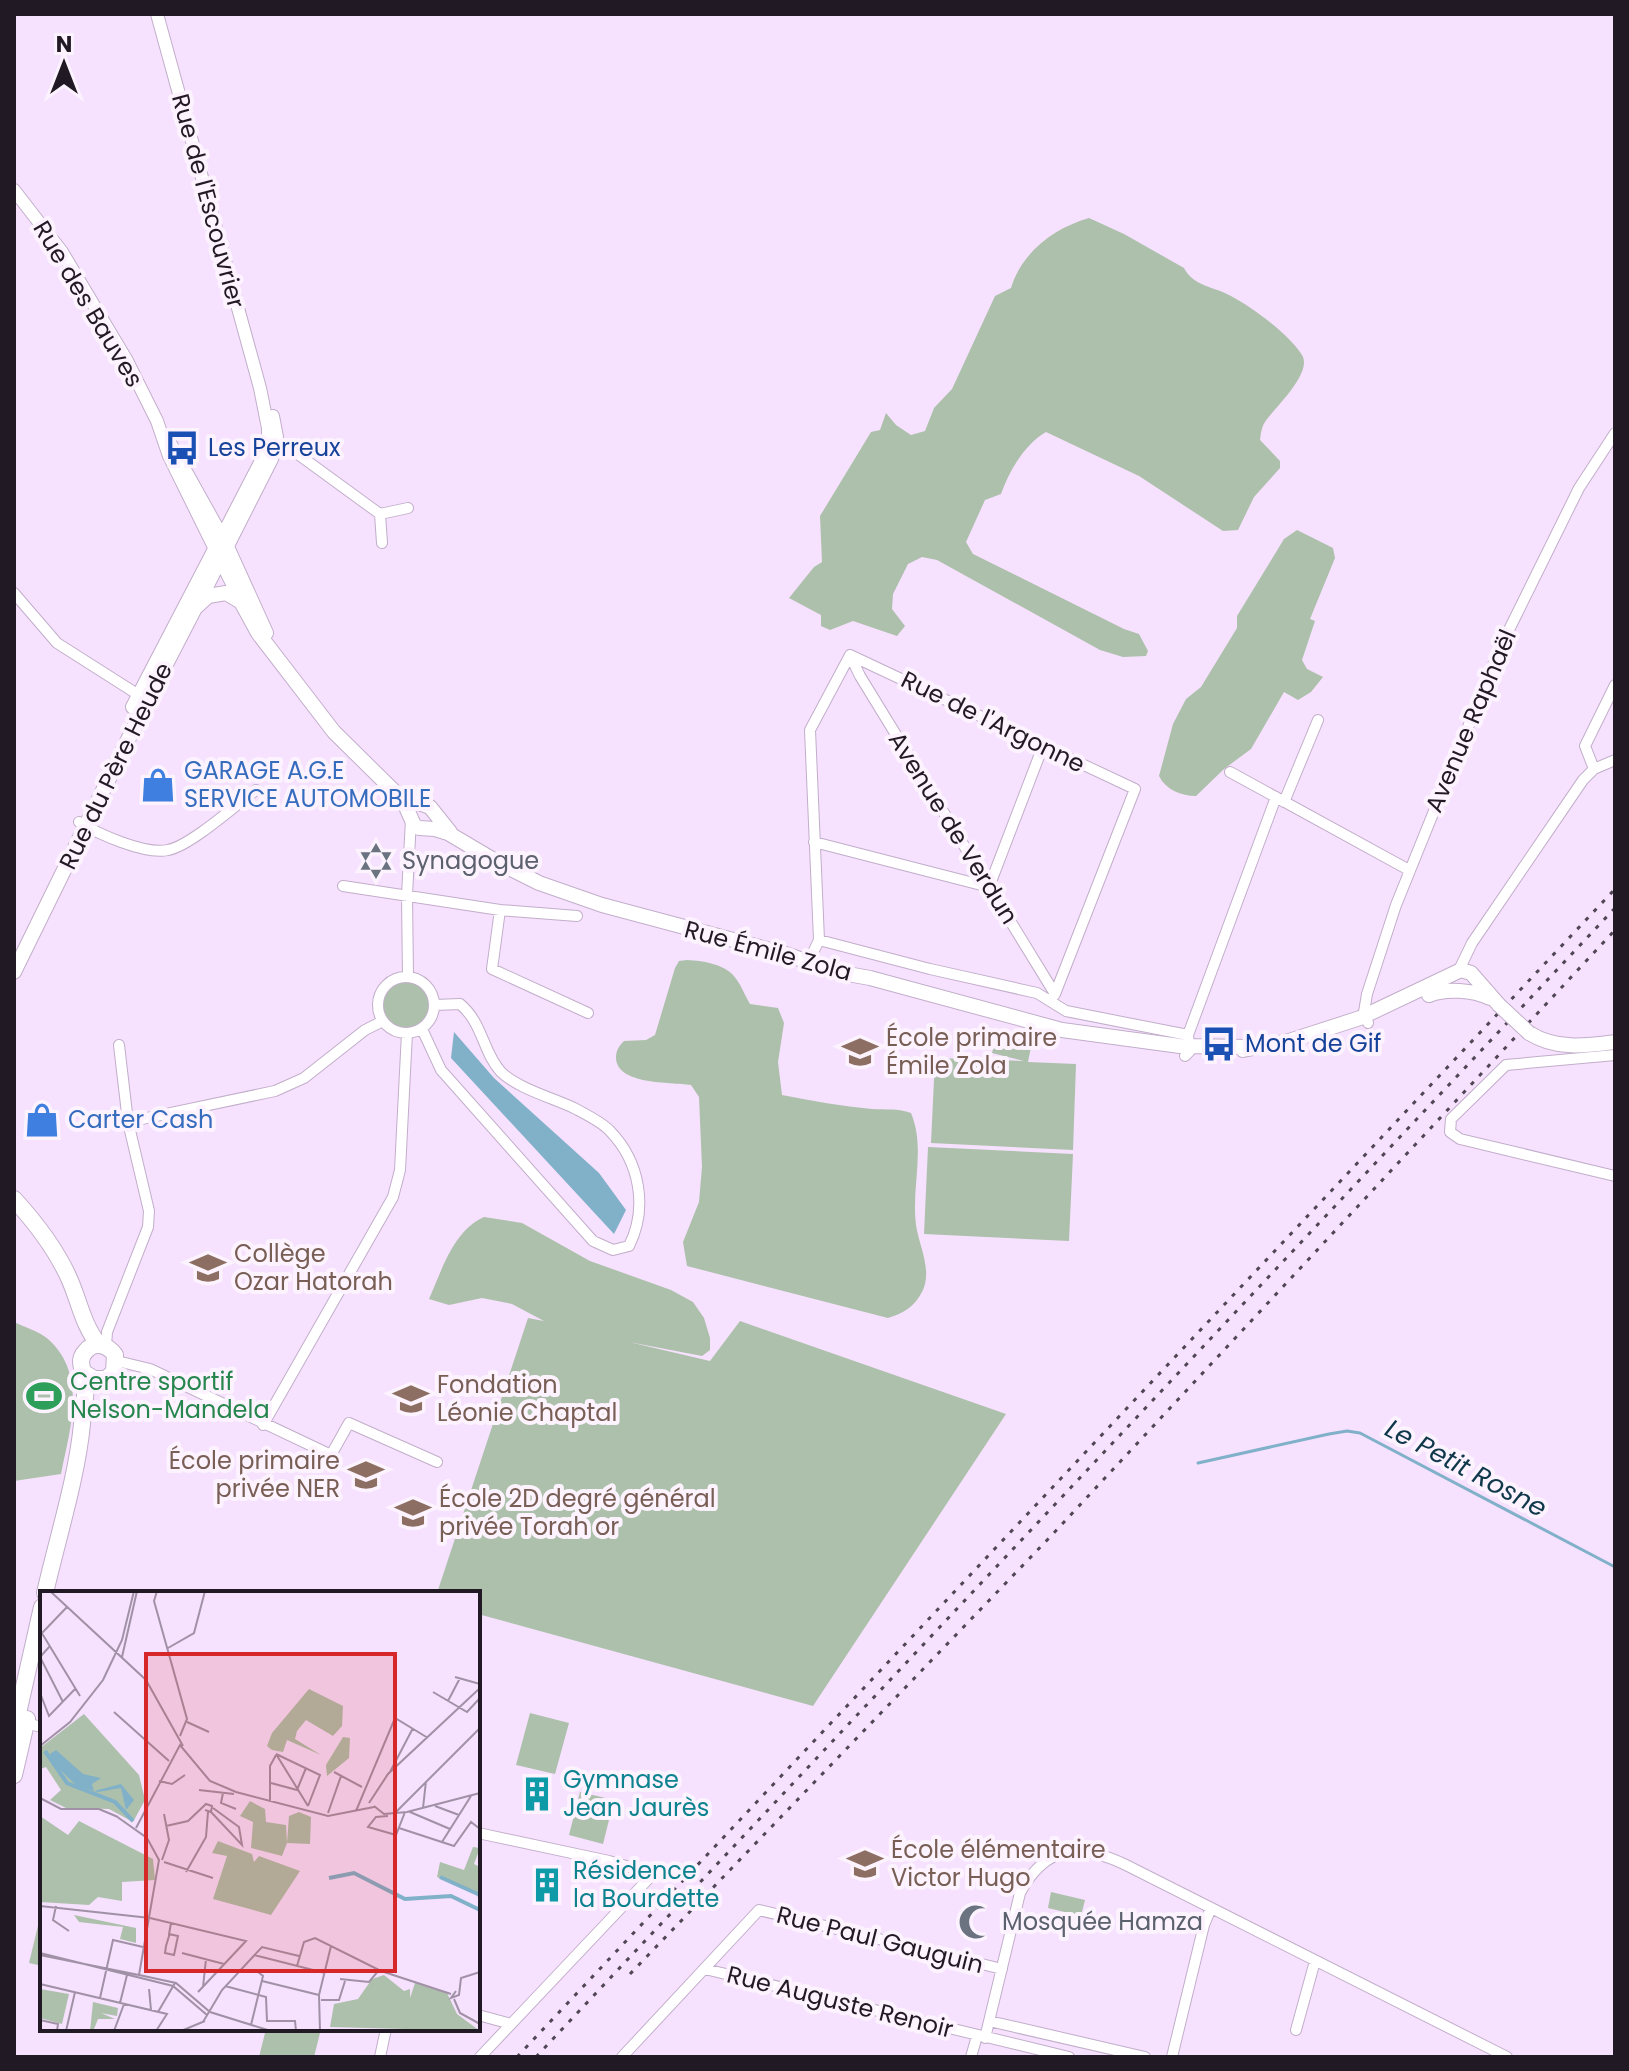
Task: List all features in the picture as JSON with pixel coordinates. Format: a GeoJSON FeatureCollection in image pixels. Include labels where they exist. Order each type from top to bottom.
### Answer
{"type":"FeatureCollection","features":[{"type":"Feature","properties":{"kind":"main road","name":"Rue Émile Zola"},"geometry":{"type":"LineString","coordinates":[[222,552],[274,652]]}},
{"type":"Feature","properties":{"kind":"main road","name":"Rue du Père Heude"},"geometry":{"type":"LineString","coordinates":[[14,972],[143,698],[222,552]]}},
{"type":"Feature","properties":{"kind":"main road"},"geometry":{"type":"LineString","coordinates":[[195,608],[208,596],[219,593],[231,595],[241,602]]}},
{"type":"Feature","properties":{"kind":"main road","name":"Rue Émile Zola"},"geometry":{"type":"LineString","coordinates":[[241,602],[253,625],[334,732],[422,819],[506,867],[571,895],[789,955],[840,974],[870,978],[1062,1030],[1091,1034],[1138,1047],[1188,1046],[1222,1056],[1251,1047],[1330,1037],[1464,980]]}},
{"type":"Feature","properties":{"kind":"main road","name":"Rue du Père Heude"},"geometry":{"type":"LineString","coordinates":[[143,698],[195,608]]}},
{"type":"Feature","properties":{"kind":"main road","name":"Rue du Père Heude"},"geometry":{"type":"LineString","coordinates":[[14,952],[83,824]]}},
{"type":"Feature","properties":{"kind":"main road"},"geometry":{"type":"LineString","coordinates":[[1464,980],[1495,1002],[1529,1033],[1545,1041],[1565,1045],[1615,1042]]}},
{"type":"Feature","properties":{"kind":"main road"},"geometry":{"type":"LineString","coordinates":[[14,1199],[60,1260],[96,1348]]}},
{"type":"Feature","properties":{"kind":"main road"},"geometry":{"type":"LineString","coordinates":[[14,1213],[40,1244],[62,1280],[79,1324],[96,1348],[112,1351],[117,1361],[114,1372],[101,1380],[93,1399],[88,1447],[56,1591]]}},
{"type":"Feature","properties":{"kind":"main road"},"geometry":{"type":"LineString","coordinates":[[45,1591],[79,1444],[85,1388],[81,1362],[96,1348]]}},
{"type":"Feature","properties":{"kind":"main road"},"geometry":{"type":"LineString","coordinates":[[83,1372],[101,1380]]}},
{"type":"Feature","properties":{"kind":"main road"},"geometry":{"type":"LineString","coordinates":[[14,1775],[40,1619]]}},
{"type":"Feature","properties":{"kind":"main road"},"geometry":{"type":"LineString","coordinates":[[22,1726],[40,1662]]}},
{"type":"Feature","properties":{"kind":"street","name":"Rue de l'Escouvrier"},"geometry":{"type":"LineString","coordinates":[[157,14],[260,388],[272,447]]}},
{"type":"Feature","properties":{"kind":"street","name":"Rue des Bauves"},"geometry":{"type":"LineString","coordinates":[[14,190],[62,252],[126,359],[157,421],[207,506],[222,552]]}},
{"type":"Feature","properties":{"kind":"street","name":"Rue des Bauves"},"geometry":{"type":"LineString","coordinates":[[157,421],[169,456],[222,552]]}},
{"type":"Feature","properties":{"kind":"street","name":"Avenue Raphaël"},"geometry":{"type":"LineString","coordinates":[[1367,1020],[1367,994],[1382,945],[1409,870],[1500,648],[1579,488],[1615,433]]}},
{"type":"Feature","properties":{"kind":"street"},"geometry":{"type":"LineString","coordinates":[[272,447],[297,454],[380,514],[408,508]]}},
{"type":"Feature","properties":{"kind":"street"},"geometry":{"type":"LineString","coordinates":[[222,552],[238,517],[239,504],[272,447]]}},
{"type":"Feature","properties":{"kind":"street"},"geometry":{"type":"LineString","coordinates":[[222,552],[272,447]]}},
{"type":"Feature","properties":{"kind":"street"},"geometry":{"type":"LineString","coordinates":[[207,506],[223,510],[239,504]]}},
{"type":"Feature","properties":{"kind":"street"},"geometry":{"type":"LineString","coordinates":[[380,514],[382,543]]}},
{"type":"Feature","properties":{"kind":"street","name":"Rue Émile Zola"},"geometry":{"type":"LineString","coordinates":[[222,552],[241,602]]}},
{"type":"Feature","properties":{"kind":"street","name":"Rue du Père Heude"},"geometry":{"type":"LineString","coordinates":[[195,608],[222,552]]}},
{"type":"Feature","properties":{"kind":"street"},"geometry":{"type":"LineString","coordinates":[[14,593],[57,643],[143,698]]}},
{"type":"Feature","properties":{"kind":"street"},"geometry":{"type":"LineString","coordinates":[[808,963],[819,940],[810,730],[850,655]]}},
{"type":"Feature","properties":{"kind":"street","name":"Rue de l'Argonne"},"geometry":{"type":"LineString","coordinates":[[850,655],[1135,789],[1053,997]]}},
{"type":"Feature","properties":{"kind":"street","name":"Avenue de Verdun"},"geometry":{"type":"LineString","coordinates":[[850,655],[1053,997]]}},
{"type":"Feature","properties":{"kind":"street"},"geometry":{"type":"LineString","coordinates":[[1594,769],[1585,746],[1615,685]]}},
{"type":"Feature","properties":{"kind":"street"},"geometry":{"type":"LineString","coordinates":[[819,940],[1053,997],[1066,1011],[1188,1046],[1280,799],[1318,720]]}},
{"type":"Feature","properties":{"kind":"street"},"geometry":{"type":"LineString","coordinates":[[814,842],[989,887],[1043,746]]}},
{"type":"Feature","properties":{"kind":"street"},"geometry":{"type":"LineString","coordinates":[[1464,980],[1467,953],[1583,780],[1594,769],[1615,760]]}},
{"type":"Feature","properties":{"kind":"street"},"geometry":{"type":"LineString","coordinates":[[1230,772],[1409,870]]}},
{"type":"Feature","properties":{"kind":"street"},"geometry":{"type":"LineString","coordinates":[[83,824],[143,849],[167,850],[185,842],[256,790]]}},
{"type":"Feature","properties":{"kind":"street"},"geometry":{"type":"LineString","coordinates":[[408,977],[410,842],[422,819]]}},
{"type":"Feature","properties":{"kind":"street"},"geometry":{"type":"LineString","coordinates":[[343,886],[500,910],[577,916]]}},
{"type":"Feature","properties":{"kind":"street"},"geometry":{"type":"LineString","coordinates":[[500,910],[492,969],[588,1013]]}},
{"type":"Feature","properties":{"kind":"street"},"geometry":{"type":"LineString","coordinates":[[408,977],[430,989],[435,1005],[431,1019],[422,1029],[407,1033],[390,1028],[383,1021],[378,1004],[384,987],[399,978],[408,977]]}},
{"type":"Feature","properties":{"kind":"street"},"geometry":{"type":"LineString","coordinates":[[422,1029],[441,1070],[593,1241],[613,1250],[629,1246],[636,1232],[641,1192],[633,1166],[610,1130],[501,1071],[471,1013],[460,1004],[435,1005]]}},
{"type":"Feature","properties":{"kind":"street"},"geometry":{"type":"LineString","coordinates":[[128,1122],[275,1091],[304,1078],[365,1030],[383,1021]]}},
{"type":"Feature","properties":{"kind":"street"},"geometry":{"type":"LineString","coordinates":[[263,1425],[393,1197],[400,1170],[407,1033]]}},
{"type":"Feature","properties":{"kind":"street"},"geometry":{"type":"LineString","coordinates":[[96,1348],[107,1332],[148,1227],[149,1211],[128,1122],[119,1045]]}},
{"type":"Feature","properties":{"kind":"street"},"geometry":{"type":"LineString","coordinates":[[1615,1055],[1506,1065],[1451,1119],[1450,1132],[1460,1139],[1615,1176]]}},
{"type":"Feature","properties":{"kind":"street"},"geometry":{"type":"LineString","coordinates":[[117,1361],[150,1369],[331,1455],[349,1423],[437,1462]]}},
{"type":"Feature","properties":{"kind":"street"},"geometry":{"type":"LineString","coordinates":[[480,1833],[609,1861],[653,1874],[480,2057]]}},
{"type":"Feature","properties":{"kind":"street"},"geometry":{"type":"LineString","coordinates":[[971,2057],[989,2021],[1018,1900],[1029,1877],[1041,1863],[1076,1850],[1101,1853],[1507,2057]]}},
{"type":"Feature","properties":{"kind":"street"},"geometry":{"type":"LineString","coordinates":[[1172,2057],[1204,1925],[1211,1908]]}},
{"type":"Feature","properties":{"kind":"street","name":"Rue Paul Gauguin"},"geometry":{"type":"LineString","coordinates":[[705,1969],[759,1910],[1002,1969]]}},
{"type":"Feature","properties":{"kind":"street"},"geometry":{"type":"LineString","coordinates":[[1296,2030],[1315,1961]]}},
{"type":"Feature","properties":{"kind":"street"},"geometry":{"type":"LineString","coordinates":[[622,2057],[705,1969]]}},
{"type":"Feature","properties":{"kind":"street","name":"Rue Auguste Renoir"},"geometry":{"type":"LineString","coordinates":[[705,1969],[1069,2057]]}},
{"type":"Feature","properties":{"kind":"street"},"geometry":{"type":"LineString","coordinates":[[480,2016],[511,2024]]}},
{"type":"Feature","properties":{"kind":"street","name":"Rue Auguste Renoir"},"geometry":{"type":"LineString","coordinates":[[989,2021],[1145,2057]]}},
{"type":"Feature","properties":{"kind":"street"},"geometry":{"type":"LineString","coordinates":[[380,2057],[386,2031]]}},
{"type":"Feature","properties":{"kind":"green space"},"geometry":{"type":"Polygon","coordinates":[[[1089,218],[1184,268],[1193,279],[1240,301],[1270,322],[1296,347],[1304,362],[1302,371],[1265,422],[1260,440],[1280,461],[1280,468],[1254,497],[1238,530],[1223,531],[1139,476],[1046,432],[1019,459],[1001,494],[985,500],[966,542],[973,554],[1139,634],[1148,651],[1146,656],[1123,657],[1100,650],[937,560],[922,557],[908,564],[893,594],[892,609],[905,626],[897,636],[853,621],[830,630],[821,626],[821,615],[789,598],[814,567],[822,562],[820,516],[871,432],[880,430],[886,413],[896,425],[911,435],[925,431],[934,408],[952,389],[995,296],[1011,288],[1023,263],[1041,243],[1064,228],[1089,218]]]}},
{"type":"Feature","properties":{"kind":"green space"},"geometry":{"type":"Polygon","coordinates":[[[1297,530],[1333,548],[1335,558],[1310,619],[1315,621],[1302,660],[1307,669],[1323,677],[1311,692],[1298,700],[1284,692],[1251,749],[1196,796],[1174,791],[1159,776],[1173,724],[1186,699],[1201,687],[1237,628],[1237,616],[1284,539],[1297,530]]]}},
{"type":"Feature","properties":{"kind":"green space"},"geometry":{"type":"Polygon","coordinates":[[[687,960],[727,970],[737,980],[750,1004],[778,1008],[784,1023],[778,1062],[782,1095],[911,1113],[918,1154],[916,1225],[926,1276],[919,1297],[904,1312],[888,1318],[687,1266],[683,1242],[699,1202],[702,1167],[699,1097],[691,1085],[635,1078],[619,1067],[616,1058],[618,1048],[624,1041],[646,1040],[655,1035],[675,968],[679,961],[687,960]]]}},
{"type":"Feature","properties":{"kind":"green space"},"geometry":{"type":"Polygon","coordinates":[[[405,981],[422,988],[429,1005],[422,1022],[405,1029],[388,1022],[381,1005],[388,988],[405,981]]]}},
{"type":"Feature","properties":{"kind":"green space"},"geometry":{"type":"Polygon","coordinates":[[[997,1034],[1032,1042],[1028,1062],[1076,1064],[1073,1150],[931,1143],[935,1058],[1024,1061],[992,1053],[997,1034]]]}},
{"type":"Feature","properties":{"kind":"green space"},"geometry":{"type":"Polygon","coordinates":[[[928,1147],[1073,1154],[1069,1241],[924,1234],[928,1147]]]}},
{"type":"Feature","properties":{"kind":"green space"},"geometry":{"type":"Polygon","coordinates":[[[484,1217],[522,1223],[590,1261],[671,1290],[693,1302],[704,1318],[710,1350],[702,1356],[629,1342],[710,1361],[740,1321],[1006,1414],[813,1706],[480,1615],[480,1591],[438,1591],[528,1318],[544,1321],[512,1304],[482,1298],[449,1305],[429,1299],[456,1241],[473,1223],[484,1217]]]}},
{"type":"Feature","properties":{"kind":"green space","name":"Centre sportif Nelson-Mandela"},"geometry":{"type":"Polygon","coordinates":[[[14,1322],[48,1339],[68,1369],[73,1403],[61,1474],[14,1481],[14,1322]]]}},
{"type":"Feature","properties":{"kind":"green space"},"geometry":{"type":"Polygon","coordinates":[[[530,1713],[569,1723],[555,1774],[516,1765],[530,1713]]]}},
{"type":"Feature","properties":{"kind":"green space"},"geometry":{"type":"Polygon","coordinates":[[[580,1792],[614,1800],[603,1844],[569,1835],[580,1792]]]}},
{"type":"Feature","properties":{"kind":"green space"},"geometry":{"type":"Polygon","coordinates":[[[1051,1892],[1085,1900],[1081,1916],[1048,1908],[1051,1892]]]}},
{"type":"Feature","properties":{"kind":"green space"},"geometry":{"type":"Polygon","coordinates":[[[40,1917],[40,1966],[29,1963],[40,1917]]]}},
{"type":"Feature","properties":{"kind":"green space"},"geometry":{"type":"Polygon","coordinates":[[[266,2031],[320,2031],[314,2057],[259,2057],[266,2031]]]}},
{"type":"Feature","properties":{"kind":"water"},"geometry":{"type":"Polygon","coordinates":[[[454,1032],[494,1078],[599,1173],[626,1210],[614,1234],[451,1058],[454,1032]]]}},
{"type":"Feature","properties":{"kind":"waterway","name":"Le Petit Rosne"},"geometry":{"type":"LineString","coordinates":[[1198,1463],[1329,1434],[1347,1431],[1360,1433],[1615,1567]]}},
{"type":"Feature","properties":{"kind":"railway"},"geometry":{"type":"LineString","coordinates":[[517,2057],[1615,889]]}},
{"type":"Feature","properties":{"kind":"railway"},"geometry":{"type":"LineString","coordinates":[[536,2057],[1615,908]]}},
{"type":"Feature","properties":{"kind":"railway"},"geometry":{"type":"LineString","coordinates":[[630,1974],[1051,1536],[1615,930]]}},
{"type":"Feature","properties":{"kind":"place","name":"Les Perreux"},"geometry":{"type":"Point","coordinates":[182,448]}},
{"type":"Feature","properties":{"kind":"place","name":"GARAGE A.G.E SERVICE AUTOMOBILE"},"geometry":{"type":"Point","coordinates":[158,785]}},
{"type":"Feature","properties":{"kind":"place","name":"Synagogue"},"geometry":{"type":"Point","coordinates":[376,861]}},
{"type":"Feature","properties":{"kind":"place","name":"Mont de Gif"},"geometry":{"type":"Point","coordinates":[1219,1044]}},
{"type":"Feature","properties":{"kind":"place","name":"École primaire Émile Zola"},"geometry":{"type":"Point","coordinates":[860,1052]}},
{"type":"Feature","properties":{"kind":"place","name":"Carter Cash"},"geometry":{"type":"Point","coordinates":[42,1120]}},
{"type":"Feature","properties":{"kind":"place","name":"Collège Ozar Hatorah"},"geometry":{"type":"Point","coordinates":[208,1268]}},
{"type":"Feature","properties":{"kind":"place","name":"Centre sportif Nelson-Mandela"},"geometry":{"type":"Point","coordinates":[44,1396]}},
{"type":"Feature","properties":{"kind":"place","name":"Fondation Léonie Chaptal"},"geometry":{"type":"Point","coordinates":[411,1399]}},
{"type":"Feature","properties":{"kind":"place","name":"École primaire privée NER"},"geometry":{"type":"Point","coordinates":[366,1475]}},
{"type":"Feature","properties":{"kind":"place","name":"École 2D degré général privée Torah or"},"geometry":{"type":"Point","coordinates":[413,1513]}},
{"type":"Feature","properties":{"kind":"place","name":"Gymnase Jean Jaurès"},"geometry":{"type":"Point","coordinates":[537,1794]}},
{"type":"Feature","properties":{"kind":"place","name":"École élémentaire Victor Hugo"},"geometry":{"type":"Point","coordinates":[865,1864]}},
{"type":"Feature","properties":{"kind":"place","name":"Résidence la Bourdette"},"geometry":{"type":"Point","coordinates":[547,1885]}},
{"type":"Feature","properties":{"kind":"place","name":"Mosquée Hamza"},"geometry":{"type":"Point","coordinates":[976,1922]}}]}
